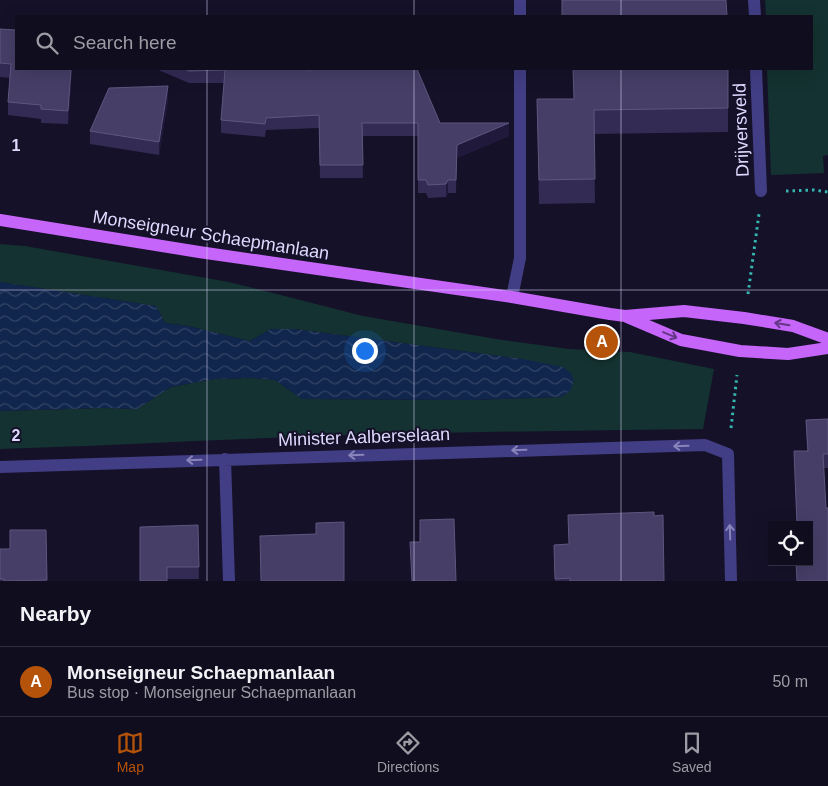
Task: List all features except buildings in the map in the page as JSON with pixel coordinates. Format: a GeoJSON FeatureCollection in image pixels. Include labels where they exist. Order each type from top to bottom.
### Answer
{"type":"FeatureCollection","features":[{"type":"Feature","properties":{"kind":"main road","name":"Monseigneur Schaepmanlaan"},"geometry":{"type":"LineString","coordinates":[[0,220],[199,252],[512,297],[625,316],[681,340],[740,351],[788,354],[828,348]]}},
{"type":"Feature","properties":{"kind":"main road","name":"Monseigneur Schaepmanlaan"},"geometry":{"type":"LineString","coordinates":[[625,316],[684,311],[793,326],[828,339]]}},
{"type":"Feature","properties":{"kind":"street"},"geometry":{"type":"LineString","coordinates":[[520,0],[520,15]]}},
{"type":"Feature","properties":{"kind":"street"},"geometry":{"type":"LineString","coordinates":[[754,0],[755,15]]}},
{"type":"Feature","properties":{"kind":"street"},"geometry":{"type":"LineString","coordinates":[[512,297],[520,258],[520,70]]}},
{"type":"Feature","properties":{"kind":"street","name":"Drijversveld"},"geometry":{"type":"LineString","coordinates":[[756,70],[761,191]]}},
{"type":"Feature","properties":{"kind":"street","name":"Minister Aalberselaan"},"geometry":{"type":"LineString","coordinates":[[0,466],[705,445],[728,454],[732,581]]}},
{"type":"Feature","properties":{"kind":"street"},"geometry":{"type":"LineString","coordinates":[[225,458],[229,581]]}},
{"type":"Feature","properties":{"kind":"path"},"geometry":{"type":"LineString","coordinates":[[761,191],[814,190],[828,192]]}},
{"type":"Feature","properties":{"kind":"green space"},"geometry":{"type":"Polygon","coordinates":[[[765,0],[828,0],[828,155],[823,156],[824,173],[771,175],[767,70],[813,70],[813,15],[766,15],[765,0]]]}},
{"type":"Feature","properties":{"kind":"green space"},"geometry":{"type":"Polygon","coordinates":[[[0,244],[25,246],[229,282],[363,316],[496,339],[569,349],[630,352],[714,369],[703,429],[386,434],[0,449],[0,411],[137,409],[171,387],[214,379],[250,378],[275,380],[302,399],[471,400],[561,397],[523,359],[295,329],[271,329],[250,341],[188,326],[165,323],[156,306],[0,282],[0,244]]]}},
{"type":"Feature","properties":{"kind":"water"},"geometry":{"type":"Polygon","coordinates":[[[0,282],[156,306],[165,323],[188,326],[250,341],[271,329],[295,329],[523,359],[563,367],[571,373],[574,381],[570,391],[561,397],[471,400],[302,399],[275,380],[250,378],[214,379],[171,387],[137,409],[0,411],[0,282]]]}},
{"type":"Feature","properties":{"kind":"place","name":"Monseigneur Schaepmanlaan"},"geometry":{"type":"Point","coordinates":[602,342]}}]}
